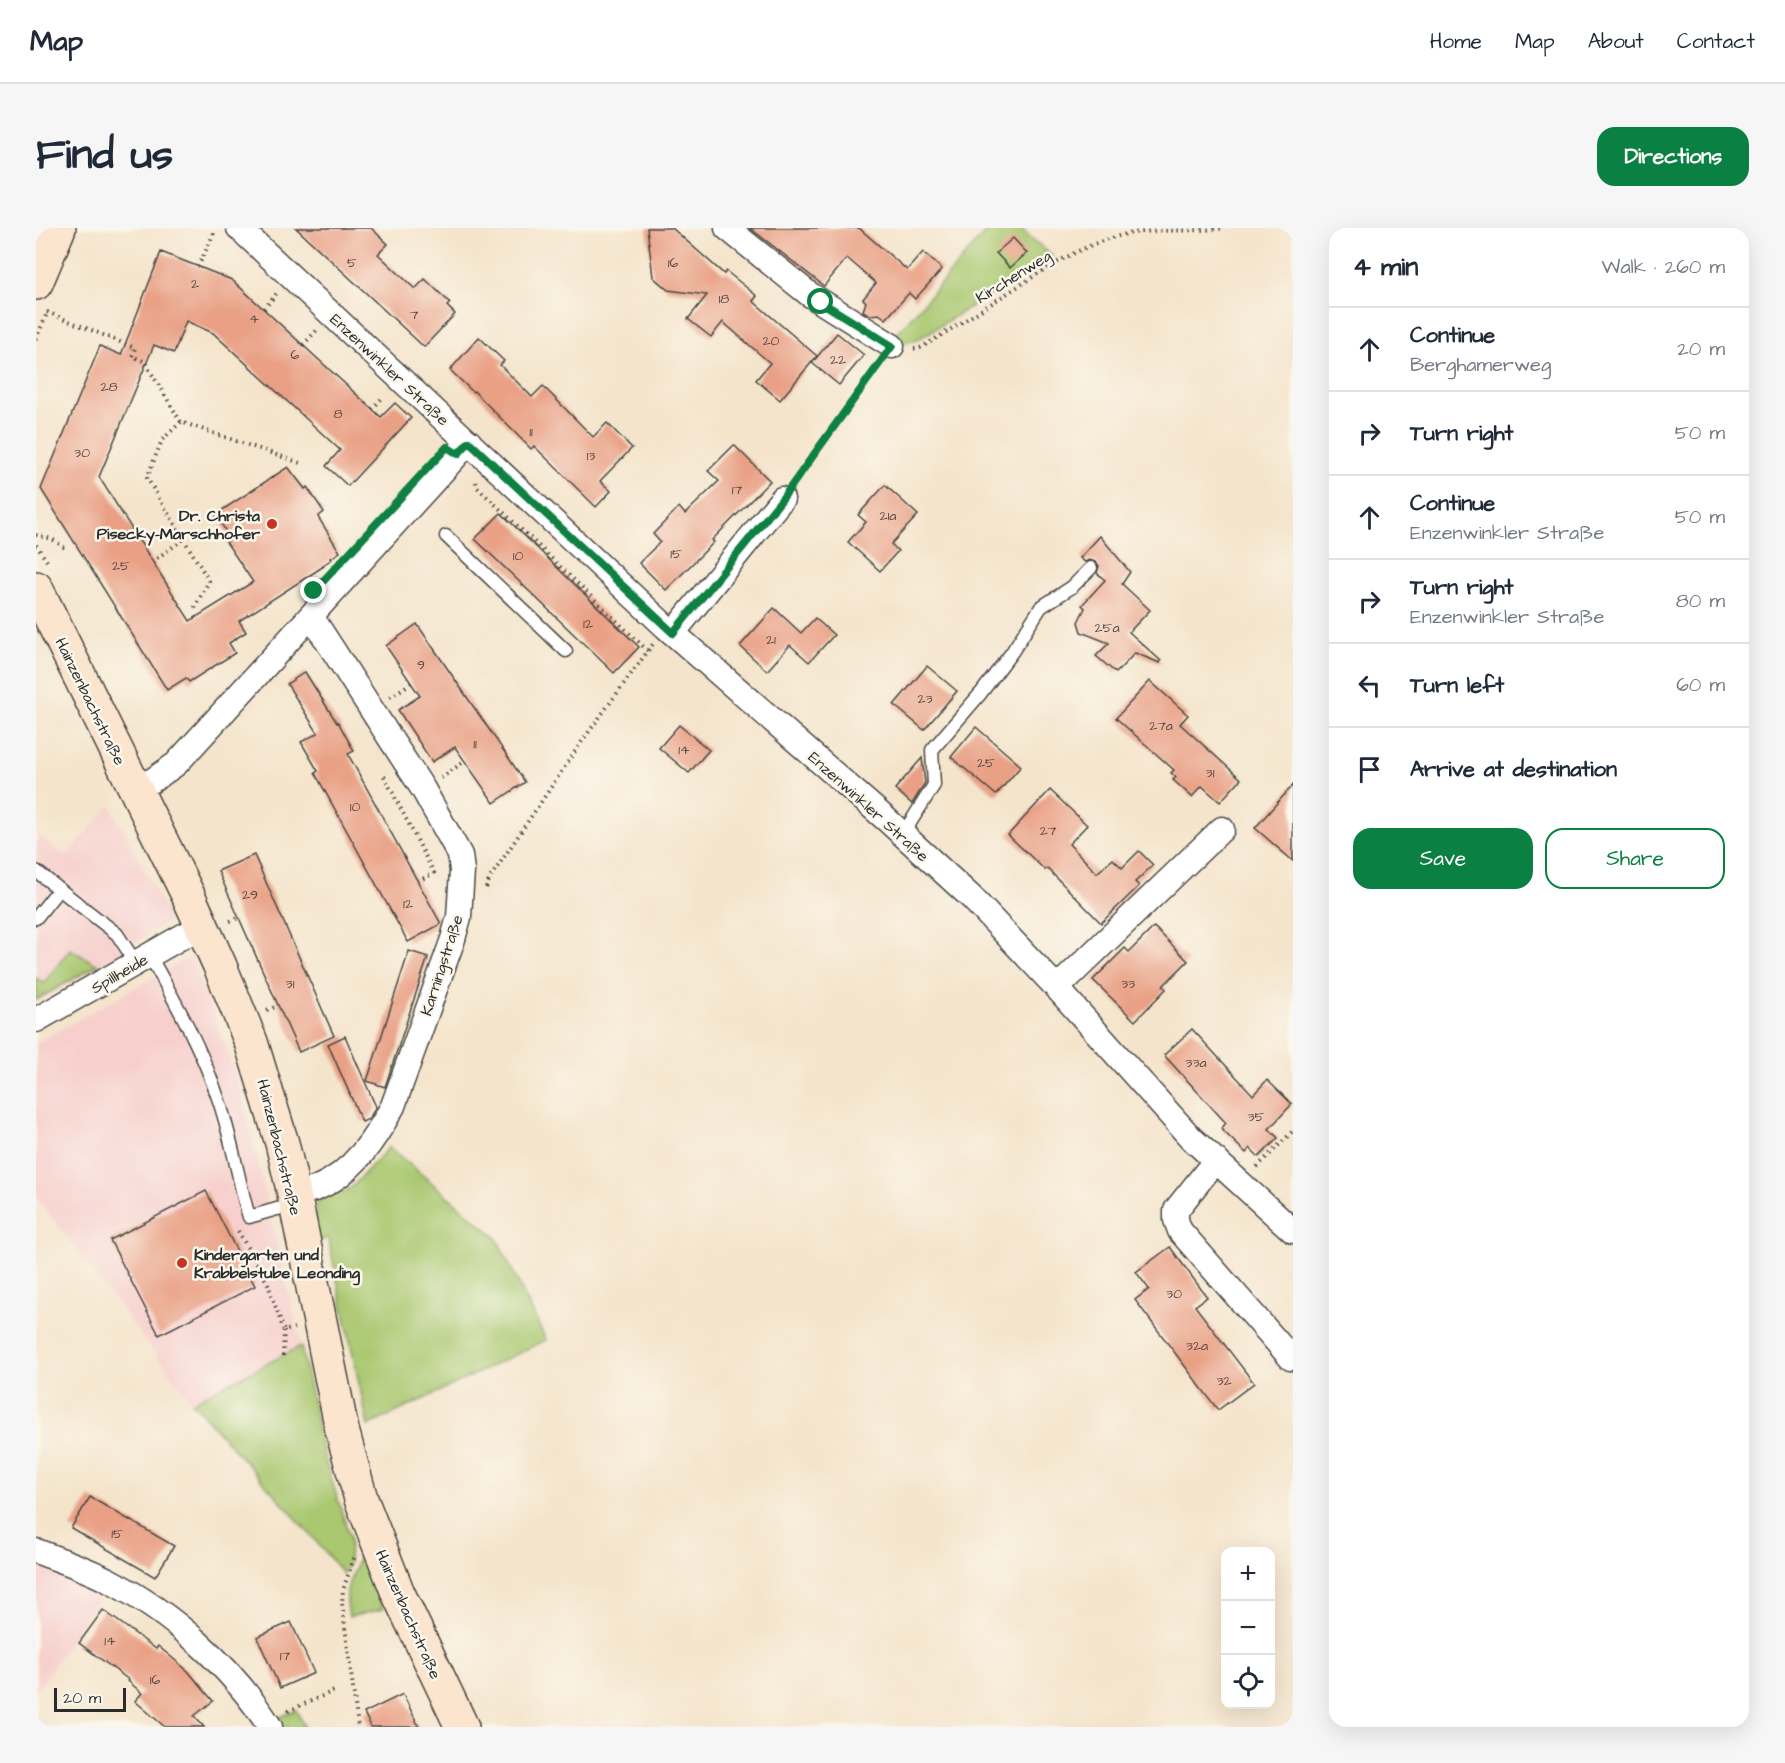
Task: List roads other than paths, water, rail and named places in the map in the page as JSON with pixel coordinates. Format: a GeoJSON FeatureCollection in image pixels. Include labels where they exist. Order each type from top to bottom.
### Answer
{"type":"FeatureCollection","features":[{"type":"Feature","properties":{"kind":"street"},"geometry":{"type":"LineString","coordinates":[[41,297],[58,228]]}},
{"type":"Feature","properties":{"kind":"street"},"geometry":{"type":"LineString","coordinates":[[727,228],[809,294],[892,346]]}},
{"type":"Feature","properties":{"kind":"street","name":"Enzenwinkler Straße"},"geometry":{"type":"LineString","coordinates":[[231,233],[463,448],[903,834],[972,898],[1058,988],[1191,1138],[1293,1231]]}},
{"type":"Feature","properties":{"kind":"street"},"geometry":{"type":"LineString","coordinates":[[134,788],[153,780],[176,764],[463,448]]}},
{"type":"Feature","properties":{"kind":"street"},"geometry":{"type":"LineString","coordinates":[[669,630],[782,499]]}},
{"type":"Feature","properties":{"kind":"street","name":"Hainzenbachstraße"},"geometry":{"type":"LineString","coordinates":[[44,580],[134,788],[202,927],[251,1042],[282,1143],[342,1430],[361,1499],[398,1593],[462,1727]]}},
{"type":"Feature","properties":{"kind":"street","name":"Karningstraße"},"geometry":{"type":"LineString","coordinates":[[295,1200],[335,1177],[360,1158],[393,1107],[453,939],[459,917],[462,871],[460,855],[423,789],[311,616]]}},
{"type":"Feature","properties":{"kind":"street"},"geometry":{"type":"LineString","coordinates":[[1058,988],[1222,830]]}},
{"type":"Feature","properties":{"kind":"street","name":"Spillheide"},"geometry":{"type":"LineString","coordinates":[[36,1020],[202,927]]}},
{"type":"Feature","properties":{"kind":"street"},"geometry":{"type":"LineString","coordinates":[[1216,1160],[1176,1209],[1176,1220],[1180,1231],[1291,1358]]}},
{"type":"Feature","properties":{"kind":"street"},"geometry":{"type":"LineString","coordinates":[[36,1551],[108,1580],[149,1604],[187,1633],[222,1666],[270,1727]]}},
{"type":"Feature","properties":{"kind":"lane"},"geometry":{"type":"LineString","coordinates":[[446,536],[566,651]]}},
{"type":"Feature","properties":{"kind":"lane"},"geometry":{"type":"LineString","coordinates":[[903,834],[934,785],[932,750],[981,693],[1012,652],[1041,607],[1072,587],[1091,568]]}},
{"type":"Feature","properties":{"kind":"lane"},"geometry":{"type":"LineString","coordinates":[[36,871],[117,934],[143,960],[199,1049],[226,1124],[249,1217],[277,1209],[295,1200]]}},
{"type":"Feature","properties":{"kind":"lane"},"geometry":{"type":"LineString","coordinates":[[36,918],[59,888]]}},
{"type":"Feature","properties":{"kind":"place","name":"Dr. Christa Pisecky-Marschhofer"},"geometry":{"type":"Point","coordinates":[272,524]}},
{"type":"Feature","properties":{"kind":"place","name":"Kindergarten und Krabbelstube Leonding"},"geometry":{"type":"Point","coordinates":[182,1263]}}]}
